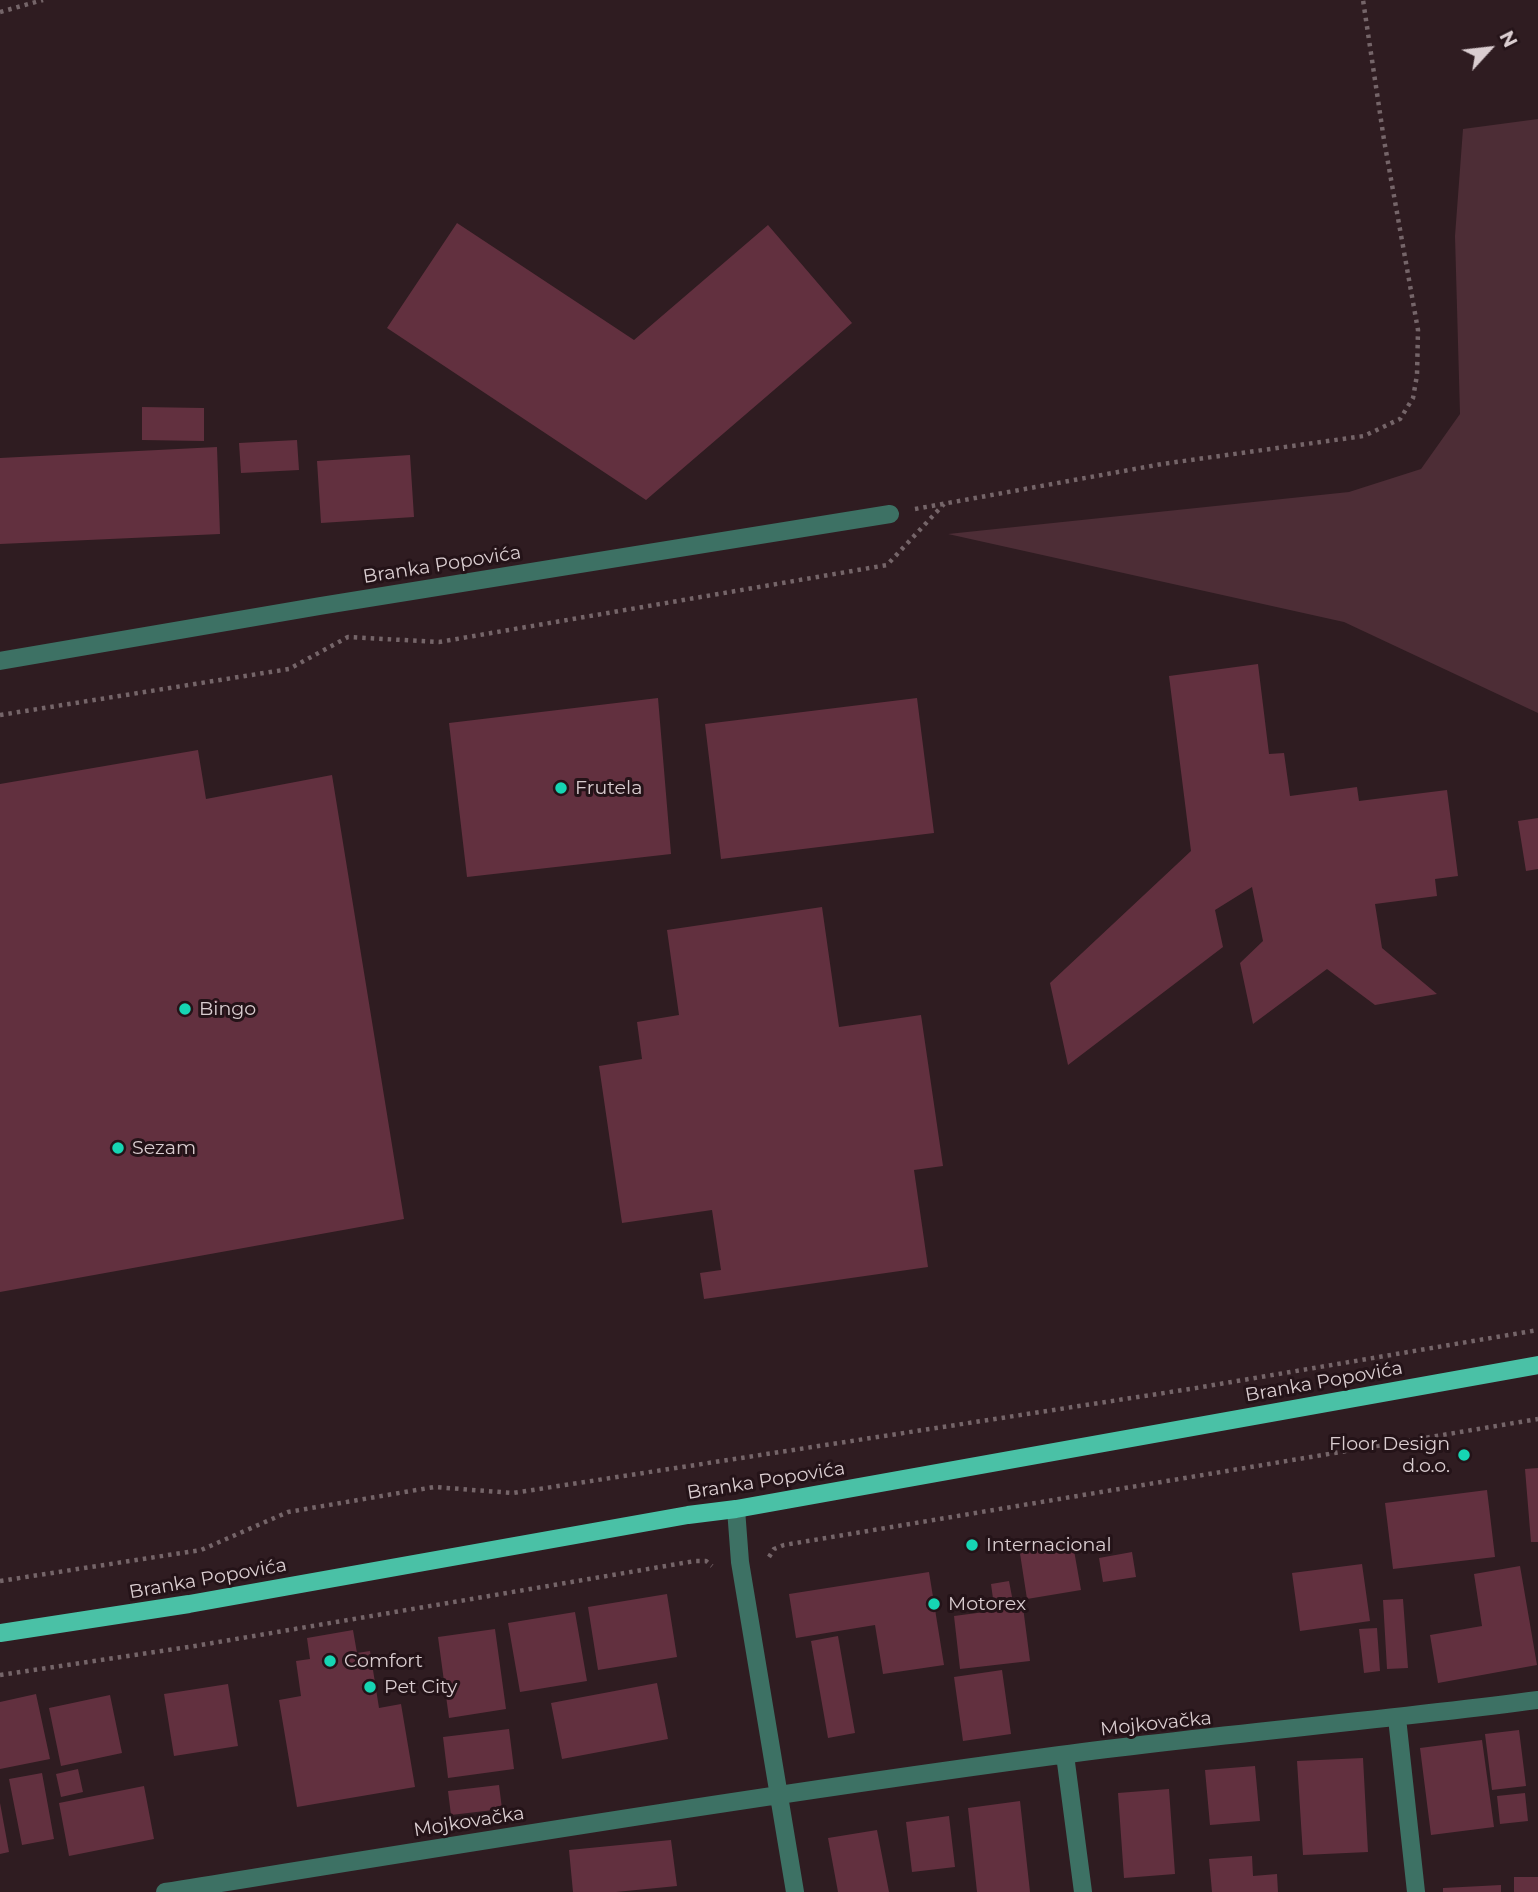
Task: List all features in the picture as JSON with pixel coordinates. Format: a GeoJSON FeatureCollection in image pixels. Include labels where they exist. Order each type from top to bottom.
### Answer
{"type":"FeatureCollection","features":[{"type":"Feature","properties":{"kind":"main road","name":"Branka Popovića"},"geometry":{"type":"LineString","coordinates":[[0,1633],[189,1604],[688,1515],[736,1510],[1538,1365]]}},
{"type":"Feature","properties":{"kind":"street","name":"Branka Popovića"},"geometry":{"type":"LineString","coordinates":[[0,661],[890,513]]}},
{"type":"Feature","properties":{"kind":"street"},"geometry":{"type":"LineString","coordinates":[[736,1510],[740,1562],[795,1892]]}},
{"type":"Feature","properties":{"kind":"street","name":"Mojkovačka"},"geometry":{"type":"LineString","coordinates":[[165,1892],[779,1794],[1065,1755],[1538,1700]]}},
{"type":"Feature","properties":{"kind":"street"},"geometry":{"type":"LineString","coordinates":[[1397,1718],[1416,1892]]}},
{"type":"Feature","properties":{"kind":"street"},"geometry":{"type":"LineString","coordinates":[[1065,1755],[1083,1892]]}},
{"type":"Feature","properties":{"kind":"path"},"geometry":{"type":"LineString","coordinates":[[0,12],[43,0]]}},
{"type":"Feature","properties":{"kind":"path"},"geometry":{"type":"LineString","coordinates":[[890,513],[1162,464],[1363,436],[1400,419],[1413,398],[1418,330],[1384,140],[1363,0]]}},
{"type":"Feature","properties":{"kind":"path"},"geometry":{"type":"LineString","coordinates":[[0,715],[289,669],[348,637],[439,642],[887,565],[944,504]]}},
{"type":"Feature","properties":{"kind":"path"},"geometry":{"type":"LineString","coordinates":[[0,1581],[201,1550],[288,1512],[433,1487],[513,1493],[1190,1389],[1538,1330]]}},
{"type":"Feature","properties":{"kind":"shaded area"},"geometry":{"type":"Polygon","coordinates":[[[1538,119],[1538,713],[1344,622],[948,534],[1349,492],[1421,469],[1460,414],[1455,236],[1463,129],[1538,119]]]}},
{"type":"Feature","properties":{"kind":"building"},"geometry":{"type":"Polygon","coordinates":[[[457,223],[634,340],[768,225],[852,323],[646,500],[387,328],[457,223]]]}},
{"type":"Feature","properties":{"kind":"building"},"geometry":{"type":"Polygon","coordinates":[[[142,407],[204,408],[204,441],[142,440],[142,407]]]}},
{"type":"Feature","properties":{"kind":"building"},"geometry":{"type":"Polygon","coordinates":[[[297,440],[299,470],[241,473],[239,443],[297,440]]]}},
{"type":"Feature","properties":{"kind":"building"},"geometry":{"type":"Polygon","coordinates":[[[217,447],[220,534],[0,544],[0,458],[217,447]]]}},
{"type":"Feature","properties":{"kind":"building"},"geometry":{"type":"Polygon","coordinates":[[[410,455],[414,517],[321,523],[317,461],[410,455]]]}},
{"type":"Feature","properties":{"kind":"building"},"geometry":{"type":"Polygon","coordinates":[[[1258,664],[1269,754],[1284,753],[1290,796],[1357,787],[1359,801],[1447,790],[1458,876],[1435,879],[1437,896],[1375,904],[1382,948],[1437,994],[1375,1005],[1327,969],[1253,1024],[1240,963],[1263,941],[1252,887],[1215,910],[1223,947],[1068,1065],[1050,983],[1191,851],[1169,676],[1258,664]]]}},
{"type":"Feature","properties":{"kind":"building","name":"Frutela"},"geometry":{"type":"Polygon","coordinates":[[[658,698],[671,854],[467,877],[449,723],[658,698]]]}},
{"type":"Feature","properties":{"kind":"building"},"geometry":{"type":"Polygon","coordinates":[[[917,698],[934,833],[721,859],[705,724],[917,698]]]}},
{"type":"Feature","properties":{"kind":"building","name":"Bingo"},"geometry":{"type":"Polygon","coordinates":[[[198,750],[206,799],[332,775],[404,1219],[0,1292],[0,784],[198,750]]]}},
{"type":"Feature","properties":{"kind":"building"},"geometry":{"type":"Polygon","coordinates":[[[1538,818],[1538,869],[1526,871],[1518,821],[1538,818]]]}},
{"type":"Feature","properties":{"kind":"building"},"geometry":{"type":"Polygon","coordinates":[[[822,907],[839,1027],[921,1015],[943,1166],[914,1170],[928,1267],[704,1299],[700,1273],[721,1270],[712,1210],[622,1223],[599,1066],[642,1059],[637,1022],[679,1015],[667,930],[822,907]]]}},
{"type":"Feature","properties":{"kind":"building"},"geometry":{"type":"Polygon","coordinates":[[[1538,1468],[1538,1542],[1531,1542],[1525,1469],[1538,1468]]]}},
{"type":"Feature","properties":{"kind":"building"},"geometry":{"type":"Polygon","coordinates":[[[1487,1490],[1495,1557],[1393,1569],[1385,1503],[1487,1490]]]}},
{"type":"Feature","properties":{"kind":"building"},"geometry":{"type":"Polygon","coordinates":[[[1072,1539],[1081,1590],[1027,1599],[1019,1547],[1072,1539]]]}},
{"type":"Feature","properties":{"kind":"building"},"geometry":{"type":"Polygon","coordinates":[[[1132,1552],[1136,1577],[1103,1582],[1099,1558],[1132,1552]]]}},
{"type":"Feature","properties":{"kind":"building"},"geometry":{"type":"Polygon","coordinates":[[[1362,1564],[1370,1621],[1300,1631],[1292,1573],[1362,1564]]]}},
{"type":"Feature","properties":{"kind":"building"},"geometry":{"type":"Polygon","coordinates":[[[1520,1566],[1537,1665],[1438,1683],[1430,1635],[1482,1626],[1474,1574],[1520,1566]]]}},
{"type":"Feature","properties":{"kind":"building"},"geometry":{"type":"Polygon","coordinates":[[[929,1572],[944,1665],[883,1674],[875,1625],[796,1638],[789,1594],[929,1572]]]}},
{"type":"Feature","properties":{"kind":"building"},"geometry":{"type":"Polygon","coordinates":[[[1009,1581],[1013,1602],[994,1606],[991,1584],[1009,1581]]]}},
{"type":"Feature","properties":{"kind":"building"},"geometry":{"type":"Polygon","coordinates":[[[667,1594],[677,1657],[598,1670],[588,1607],[667,1594]]]}},
{"type":"Feature","properties":{"kind":"building"},"geometry":{"type":"Polygon","coordinates":[[[1403,1599],[1408,1668],[1387,1669],[1383,1600],[1403,1599]]]}},
{"type":"Feature","properties":{"kind":"building"},"geometry":{"type":"Polygon","coordinates":[[[1023,1607],[1030,1661],[960,1669],[954,1616],[1023,1607]]]}},
{"type":"Feature","properties":{"kind":"building"},"geometry":{"type":"Polygon","coordinates":[[[575,1612],[587,1681],[520,1692],[508,1623],[575,1612]]]}},
{"type":"Feature","properties":{"kind":"building"},"geometry":{"type":"Polygon","coordinates":[[[1377,1628],[1380,1671],[1364,1673],[1359,1629],[1377,1628]]]}},
{"type":"Feature","properties":{"kind":"building"},"geometry":{"type":"Polygon","coordinates":[[[495,1629],[506,1709],[449,1718],[438,1637],[495,1629]]]}},
{"type":"Feature","properties":{"kind":"building"},"geometry":{"type":"Polygon","coordinates":[[[353,1630],[357,1653],[370,1651],[379,1708],[401,1704],[415,1787],[297,1807],[279,1700],[301,1696],[296,1661],[310,1659],[307,1638],[353,1630]]]}},
{"type":"Feature","properties":{"kind":"building"},"geometry":{"type":"Polygon","coordinates":[[[838,1636],[855,1733],[828,1738],[811,1641],[838,1636]]]}},
{"type":"Feature","properties":{"kind":"building"},"geometry":{"type":"Polygon","coordinates":[[[1002,1670],[1011,1734],[963,1741],[954,1677],[1002,1670]]]}},
{"type":"Feature","properties":{"kind":"building"},"geometry":{"type":"Polygon","coordinates":[[[657,1683],[668,1739],[562,1759],[551,1703],[657,1683]]]}},
{"type":"Feature","properties":{"kind":"building"},"geometry":{"type":"Polygon","coordinates":[[[228,1684],[238,1746],[174,1756],[164,1694],[228,1684]]]}},
{"type":"Feature","properties":{"kind":"building"},"geometry":{"type":"Polygon","coordinates":[[[36,1694],[50,1759],[0,1769],[0,1702],[36,1694]]]}},
{"type":"Feature","properties":{"kind":"building"},"geometry":{"type":"Polygon","coordinates":[[[110,1695],[122,1753],[61,1766],[49,1708],[110,1695]]]}},
{"type":"Feature","properties":{"kind":"building"},"geometry":{"type":"Polygon","coordinates":[[[509,1729],[514,1769],[448,1778],[443,1737],[509,1729]]]}},
{"type":"Feature","properties":{"kind":"building"},"geometry":{"type":"Polygon","coordinates":[[[1519,1730],[1526,1786],[1492,1790],[1485,1734],[1519,1730]]]}},
{"type":"Feature","properties":{"kind":"building"},"geometry":{"type":"Polygon","coordinates":[[[1482,1740],[1494,1827],[1431,1835],[1420,1748],[1482,1740]]]}},
{"type":"Feature","properties":{"kind":"building"},"geometry":{"type":"Polygon","coordinates":[[[1363,1758],[1368,1852],[1303,1855],[1297,1761],[1363,1758]]]}},
{"type":"Feature","properties":{"kind":"building"},"geometry":{"type":"Polygon","coordinates":[[[1255,1766],[1260,1821],[1210,1825],[1205,1770],[1255,1766]]]}},
{"type":"Feature","properties":{"kind":"building"},"geometry":{"type":"Polygon","coordinates":[[[78,1769],[83,1792],[61,1797],[56,1774],[78,1769]]]}},
{"type":"Feature","properties":{"kind":"building"},"geometry":{"type":"Polygon","coordinates":[[[42,1773],[54,1839],[22,1845],[9,1779],[42,1773]]]}},
{"type":"Feature","properties":{"kind":"building"},"geometry":{"type":"Polygon","coordinates":[[[499,1785],[502,1809],[451,1815],[448,1791],[499,1785]]]}},
{"type":"Feature","properties":{"kind":"building"},"geometry":{"type":"Polygon","coordinates":[[[144,1786],[154,1839],[69,1856],[59,1803],[144,1786]]]}},
{"type":"Feature","properties":{"kind":"building"},"geometry":{"type":"Polygon","coordinates":[[[1169,1789],[1175,1874],[1124,1878],[1118,1793],[1169,1789]]]}},
{"type":"Feature","properties":{"kind":"building"},"geometry":{"type":"Polygon","coordinates":[[[1525,1793],[1528,1821],[1500,1824],[1497,1796],[1525,1793]]]}},
{"type":"Feature","properties":{"kind":"building"},"geometry":{"type":"Polygon","coordinates":[[[1020,1801],[1030,1892],[977,1892],[968,1808],[1020,1801]]]}},
{"type":"Feature","properties":{"kind":"building"},"geometry":{"type":"Polygon","coordinates":[[[0,1803],[9,1852],[0,1854],[0,1803]]]}},
{"type":"Feature","properties":{"kind":"building"},"geometry":{"type":"Polygon","coordinates":[[[949,1816],[955,1867],[912,1872],[906,1822],[949,1816]]]}},
{"type":"Feature","properties":{"kind":"building"},"geometry":{"type":"Polygon","coordinates":[[[877,1830],[889,1892],[838,1892],[828,1838],[877,1830]]]}},
{"type":"Feature","properties":{"kind":"building"},"geometry":{"type":"Polygon","coordinates":[[[671,1840],[677,1886],[616,1892],[573,1892],[569,1850],[671,1840]]]}},
{"type":"Feature","properties":{"kind":"building"},"geometry":{"type":"Polygon","coordinates":[[[1252,1856],[1253,1876],[1277,1874],[1278,1892],[1212,1892],[1209,1859],[1252,1856]]]}},
{"type":"Feature","properties":{"kind":"building"},"geometry":{"type":"Polygon","coordinates":[[[1514,1877],[1538,1877],[1538,1892],[1514,1892],[1514,1877]]]}},
{"type":"Feature","properties":{"kind":"building"},"geometry":{"type":"Polygon","coordinates":[[[1501,1885],[1501,1892],[1443,1892],[1443,1888],[1501,1885]]]}},
{"type":"Feature","properties":{"kind":"place","name":"Frutela"},"geometry":{"type":"Point","coordinates":[561,788]}},
{"type":"Feature","properties":{"kind":"place","name":"Bingo"},"geometry":{"type":"Point","coordinates":[185,1009]}},
{"type":"Feature","properties":{"kind":"place","name":"Sezam"},"geometry":{"type":"Point","coordinates":[118,1148]}},
{"type":"Feature","properties":{"kind":"place","name":"Floor Design d.o.o."},"geometry":{"type":"Point","coordinates":[1464,1455]}},
{"type":"Feature","properties":{"kind":"place","name":"Internacional"},"geometry":{"type":"Point","coordinates":[972,1545]}},
{"type":"Feature","properties":{"kind":"place","name":"Motorex"},"geometry":{"type":"Point","coordinates":[934,1604]}},
{"type":"Feature","properties":{"kind":"place","name":"Comfort"},"geometry":{"type":"Point","coordinates":[330,1661]}},
{"type":"Feature","properties":{"kind":"place","name":"Pet City"},"geometry":{"type":"Point","coordinates":[370,1687]}}]}
